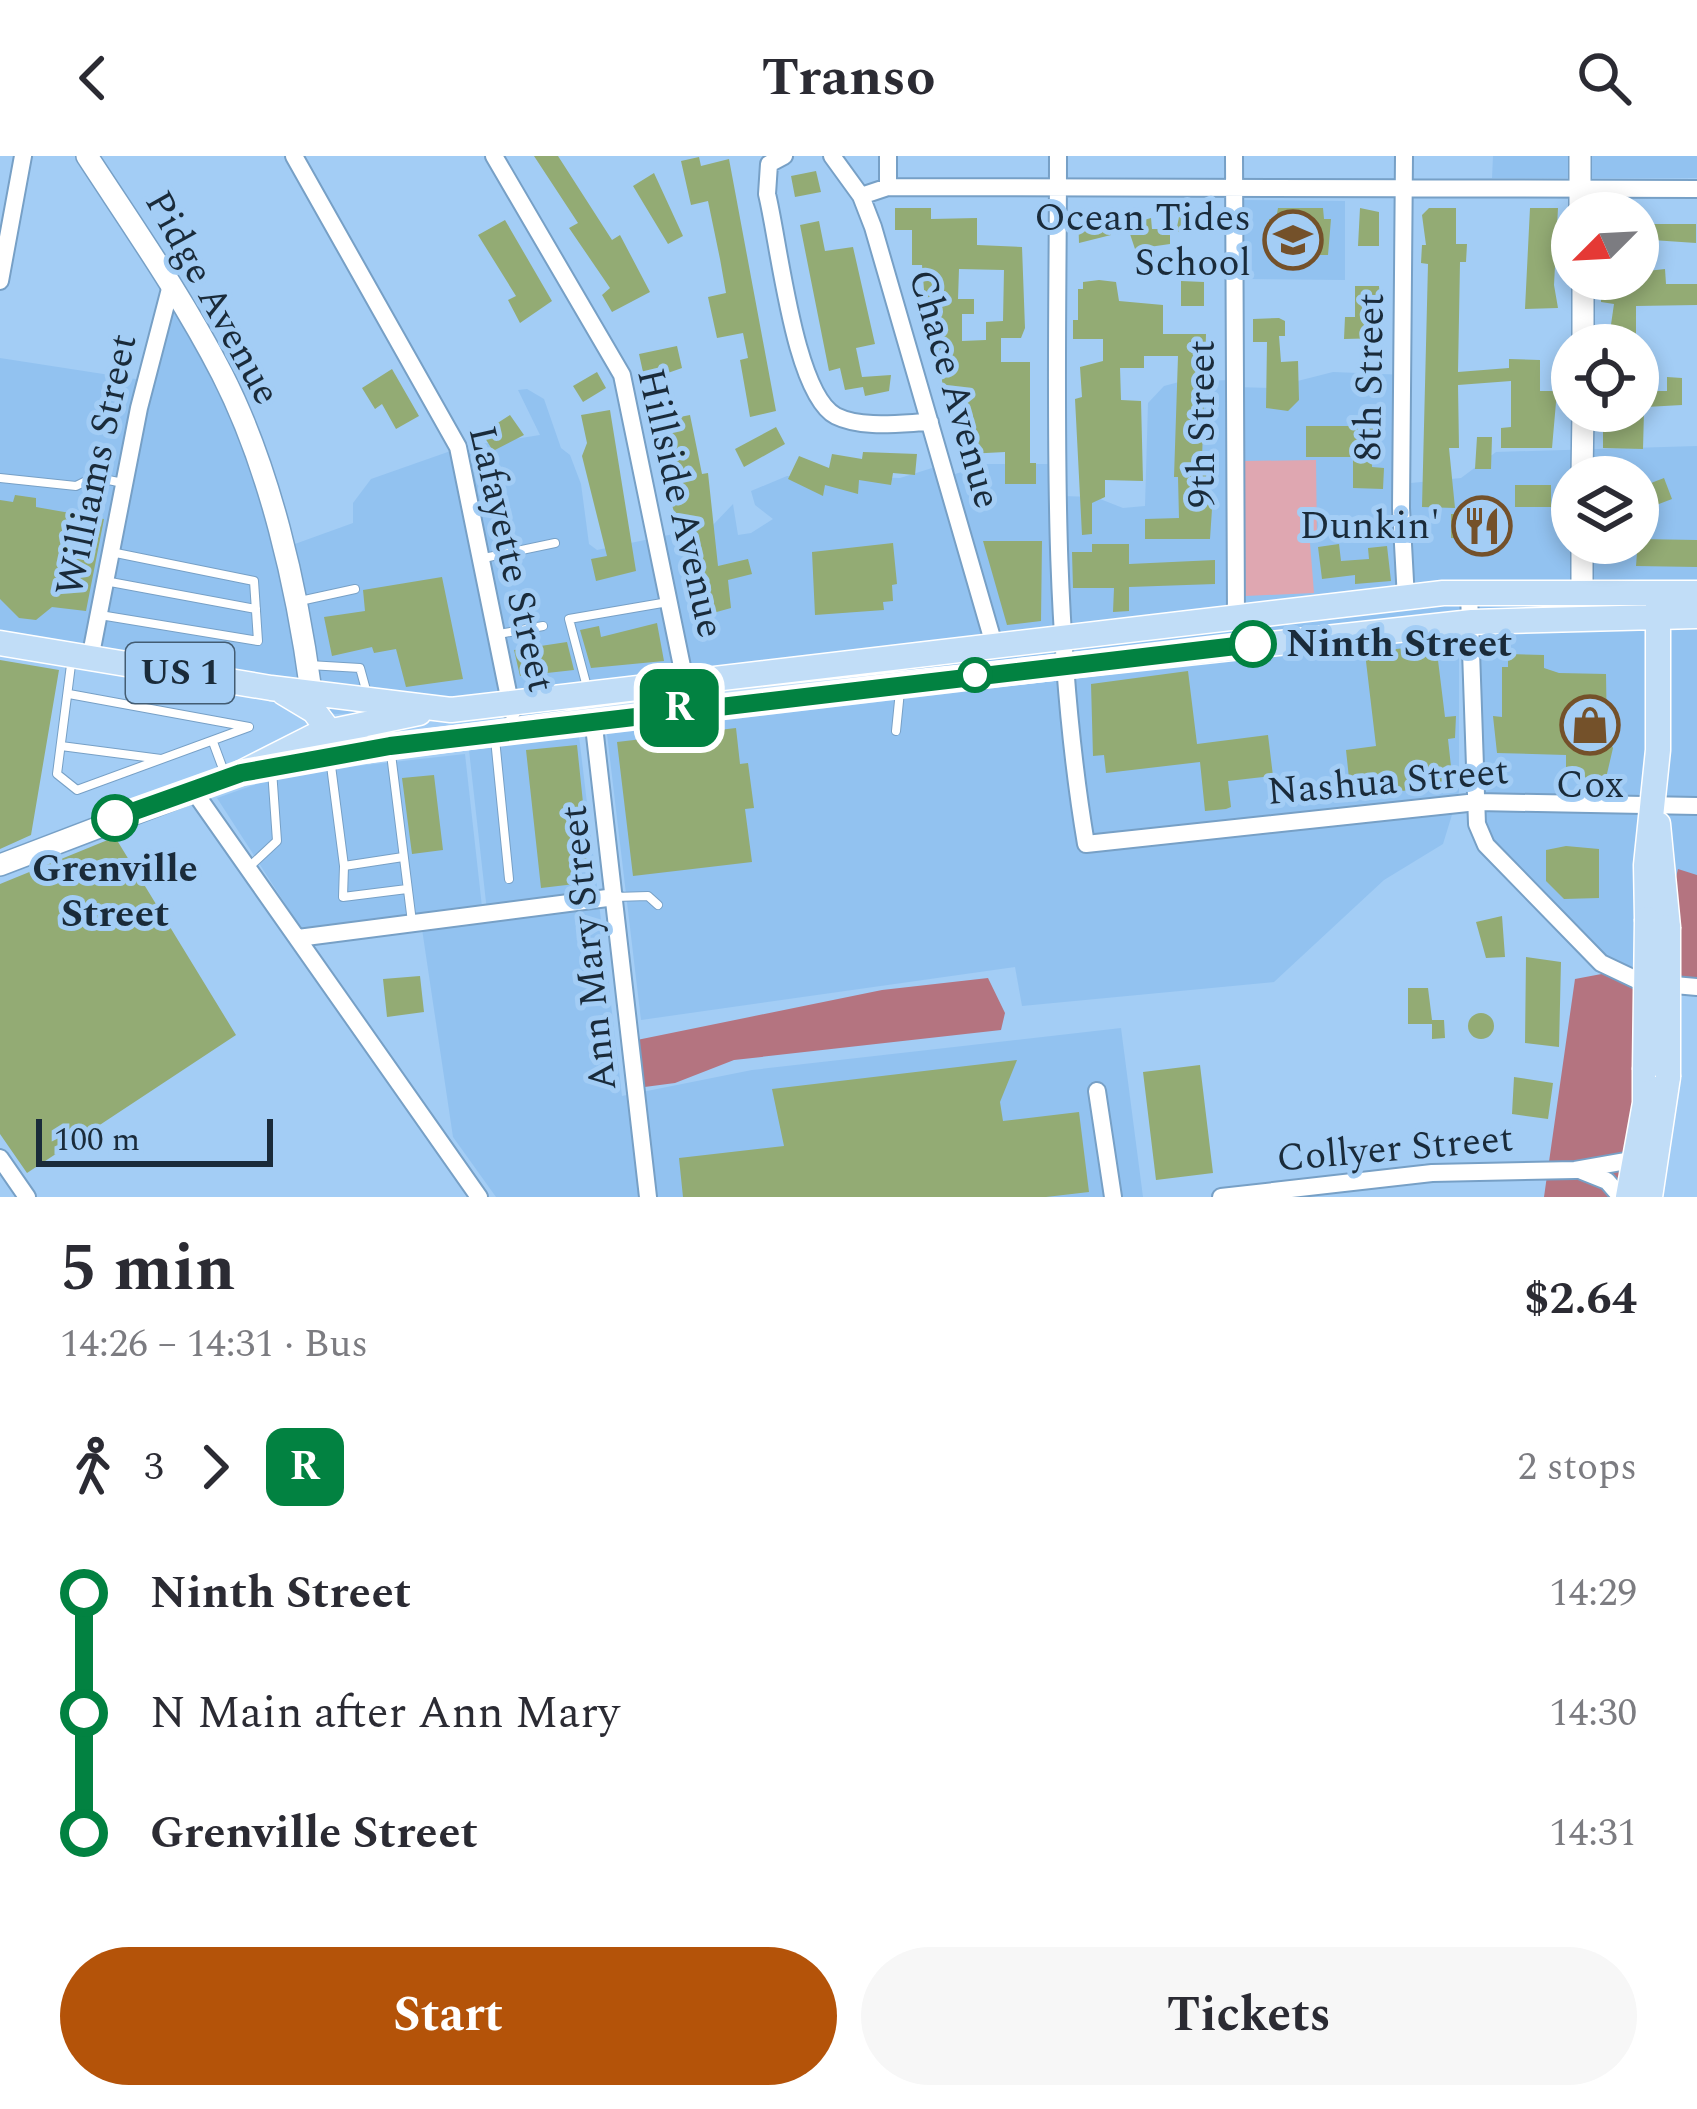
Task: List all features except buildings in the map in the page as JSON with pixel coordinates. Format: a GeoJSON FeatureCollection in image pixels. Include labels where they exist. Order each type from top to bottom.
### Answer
{"type":"FeatureCollection","features":[{"type":"Feature","properties":{"kind":"main road","name":"US 1"},"geometry":{"type":"LineString","coordinates":[[271,688],[309,678],[368,699],[451,710],[511,703],[692,707],[901,683],[1236,620],[1469,592],[1582,590],[1697,616]]}},
{"type":"Feature","properties":{"kind":"main road","name":"US 1"},"geometry":{"type":"LineString","coordinates":[[0,643],[271,688],[297,698],[330,744],[379,748],[505,730],[683,681],[995,648],[1066,652],[1472,622],[1658,604],[1697,593]]}},
{"type":"Feature","properties":{"kind":"main road"},"geometry":{"type":"LineString","coordinates":[[1650,1197],[1647,1157],[1657,1074],[1658,923],[1646,865],[1654,804],[1658,604]]}},
{"type":"Feature","properties":{"kind":"main road"},"geometry":{"type":"LineString","coordinates":[[683,681],[692,707]]}},
{"type":"Feature","properties":{"kind":"main road"},"geometry":{"type":"LineString","coordinates":[[234,776],[451,710]]}},
{"type":"Feature","properties":{"kind":"main road"},"geometry":{"type":"LineString","coordinates":[[1624,1197],[1647,1157]]}},
{"type":"Feature","properties":{"kind":"street"},"geometry":{"type":"LineString","coordinates":[[0,281],[23,156]]}},
{"type":"Feature","properties":{"kind":"street","name":"Pidge Avenue"},"geometry":{"type":"LineString","coordinates":[[87,156],[171,285],[246,428],[309,678]]}},
{"type":"Feature","properties":{"kind":"street","name":"Lafayette Street"},"geometry":{"type":"LineString","coordinates":[[294,156],[443,413],[464,472],[511,703],[505,730]]}},
{"type":"Feature","properties":{"kind":"street","name":"Hillside Avenue"},"geometry":{"type":"LineString","coordinates":[[494,156],[622,375],[683,681]]}},
{"type":"Feature","properties":{"kind":"street"},"geometry":{"type":"LineString","coordinates":[[784,156],[769,164],[767,194],[806,373],[819,402],[851,421],[930,422]]}},
{"type":"Feature","properties":{"kind":"street","name":"Chace Avenue"},"geometry":{"type":"LineString","coordinates":[[832,156],[860,196],[995,648]]}},
{"type":"Feature","properties":{"kind":"street"},"geometry":{"type":"LineString","coordinates":[[888,156],[888,187]]}},
{"type":"Feature","properties":{"kind":"street"},"geometry":{"type":"LineString","coordinates":[[1058,156],[1059,526],[1066,652]]}},
{"type":"Feature","properties":{"kind":"street","name":"9th Street"},"geometry":{"type":"LineString","coordinates":[[1234,156],[1236,620]]}},
{"type":"Feature","properties":{"kind":"street","name":"8th Street"},"geometry":{"type":"LineString","coordinates":[[1404,156],[1401,508],[1406,599]]}},
{"type":"Feature","properties":{"kind":"street"},"geometry":{"type":"LineString","coordinates":[[1579,190],[1580,156]]}},
{"type":"Feature","properties":{"kind":"street"},"geometry":{"type":"LineString","coordinates":[[860,196],[888,187],[1697,189]]}},
{"type":"Feature","properties":{"kind":"street","name":"Williams Street"},"geometry":{"type":"LineString","coordinates":[[81,657],[98,615],[171,285]]}},
{"type":"Feature","properties":{"kind":"street"},"geometry":{"type":"LineString","coordinates":[[1582,564],[1582,590]]}},
{"type":"Feature","properties":{"kind":"street"},"geometry":{"type":"LineString","coordinates":[[1469,592],[1477,824],[1486,844],[1601,963],[1641,982],[1697,987]]}},
{"type":"Feature","properties":{"kind":"street","name":"Nashua Street"},"geometry":{"type":"LineString","coordinates":[[1066,652],[1072,758],[1086,844],[1477,802],[1697,806]]}},
{"type":"Feature","properties":{"kind":"street","name":"Ann Mary Street"},"geometry":{"type":"LineString","coordinates":[[592,706],[642,1195]]}},
{"type":"Feature","properties":{"kind":"street"},"geometry":{"type":"LineString","coordinates":[[0,865],[193,790],[272,769],[330,744]]}},
{"type":"Feature","properties":{"kind":"street"},"geometry":{"type":"LineString","coordinates":[[193,790],[479,1197]]}},
{"type":"Feature","properties":{"kind":"street"},"geometry":{"type":"LineString","coordinates":[[298,938],[615,897]]}},
{"type":"Feature","properties":{"kind":"street"},"geometry":{"type":"LineString","coordinates":[[1097,1091],[1113,1197]]}},
{"type":"Feature","properties":{"kind":"street","name":"Collyer Street"},"geometry":{"type":"LineString","coordinates":[[1221,1197],[1432,1173],[1575,1170],[1647,1157]]}},
{"type":"Feature","properties":{"kind":"street"},"geometry":{"type":"LineString","coordinates":[[0,1158],[27,1197]]}},
{"type":"Feature","properties":{"kind":"street"},"geometry":{"type":"LineString","coordinates":[[1575,1170],[1599,1177],[1624,1197]]}},
{"type":"Feature","properties":{"kind":"lane"},"geometry":{"type":"LineString","coordinates":[[0,478],[76,486],[94,477],[124,483]]}},
{"type":"Feature","properties":{"kind":"lane"},"geometry":{"type":"LineString","coordinates":[[482,558],[555,543]]}},
{"type":"Feature","properties":{"kind":"lane"},"geometry":{"type":"LineString","coordinates":[[98,615],[258,641],[254,580],[111,551]]}},
{"type":"Feature","properties":{"kind":"lane"},"geometry":{"type":"LineString","coordinates":[[105,581],[256,609]]}},
{"type":"Feature","properties":{"kind":"lane"},"geometry":{"type":"LineString","coordinates":[[293,603],[356,589]]}},
{"type":"Feature","properties":{"kind":"lane"},"geometry":{"type":"LineString","coordinates":[[592,706],[568,619],[669,602]]}},
{"type":"Feature","properties":{"kind":"lane"},"geometry":{"type":"LineString","coordinates":[[497,634],[543,626]]}},
{"type":"Feature","properties":{"kind":"lane"},"geometry":{"type":"LineString","coordinates":[[69,694],[249,727],[77,790],[57,774],[69,694],[81,657]]}},
{"type":"Feature","properties":{"kind":"lane"},"geometry":{"type":"LineString","coordinates":[[896,731],[901,683]]}},
{"type":"Feature","properties":{"kind":"lane"},"geometry":{"type":"LineString","coordinates":[[505,730],[509,879]]}},
{"type":"Feature","properties":{"kind":"lane"},"geometry":{"type":"LineString","coordinates":[[213,742],[234,776]]}},
{"type":"Feature","properties":{"kind":"lane"},"geometry":{"type":"LineString","coordinates":[[330,744],[344,866],[343,898],[407,889]]}},
{"type":"Feature","properties":{"kind":"lane"},"geometry":{"type":"LineString","coordinates":[[61,746],[164,759]]}},
{"type":"Feature","properties":{"kind":"lane"},"geometry":{"type":"LineString","coordinates":[[379,748],[404,857],[412,922]]}},
{"type":"Feature","properties":{"kind":"lane"},"geometry":{"type":"LineString","coordinates":[[248,868],[278,841],[272,769]]}},
{"type":"Feature","properties":{"kind":"lane"},"geometry":{"type":"LineString","coordinates":[[344,866],[404,857]]}},
{"type":"Feature","properties":{"kind":"lane"},"geometry":{"type":"LineString","coordinates":[[615,897],[648,896],[658,905]]}},
{"type":"Feature","properties":{"kind":"shaded area"},"geometry":{"type":"Polygon","coordinates":[[[1493,156],[1697,156],[1697,178],[1492,178],[1493,156]]]}},
{"type":"Feature","properties":{"kind":"shaded area","name":"Ocean Tides School"},"geometry":{"type":"Polygon","coordinates":[[[1241,200],[1345,201],[1345,280],[1241,279],[1241,200]]]}},
{"type":"Feature","properties":{"kind":"shaded area"},"geometry":{"type":"Polygon","coordinates":[[[168,293],[221,377],[281,549],[353,523],[353,503],[371,479],[462,447],[540,435],[518,390],[527,389],[544,399],[561,448],[570,455],[581,484],[589,544],[597,550],[712,526],[733,504],[738,535],[751,533],[773,519],[755,505],[751,491],[787,476],[900,478],[945,464],[952,475],[987,464],[1056,464],[1062,496],[1095,497],[1123,508],[1145,506],[1148,403],[1164,386],[1179,382],[1230,380],[1235,387],[1270,388],[1333,372],[1407,375],[1411,483],[1461,478],[1496,452],[1697,446],[1697,875],[1678,870],[1671,897],[1669,985],[1626,979],[1482,834],[1473,620],[518,729],[509,707],[334,714],[303,693],[0,638],[0,358],[142,380],[168,293]]]}},
{"type":"Feature","properties":{"kind":"shaded area"},"geometry":{"type":"Polygon","coordinates":[[[1316,460],[1317,542],[1310,543],[1314,593],[1245,596],[1243,461],[1316,460]]]}},
{"type":"Feature","properties":{"kind":"shaded area"},"geometry":{"type":"Polygon","coordinates":[[[1459,633],[1459,792],[1443,844],[1384,880],[1274,982],[1022,1006],[1015,967],[641,1020],[607,734],[1459,633]]]}},
{"type":"Feature","properties":{"kind":"shaded area"},"geometry":{"type":"Polygon","coordinates":[[[579,736],[622,1096],[752,1070],[1121,1028],[1143,1197],[496,1197],[453,1137],[422,929],[488,920],[469,750],[579,736]]]}},
{"type":"Feature","properties":{"kind":"shaded area"},"geometry":{"type":"Polygon","coordinates":[[[465,754],[482,907],[302,930],[217,798],[285,774],[465,754]]]}},
{"type":"Feature","properties":{"kind":"shaded area"},"geometry":{"type":"Polygon","coordinates":[[[1678,869],[1697,875],[1697,987],[1674,987],[1671,897],[1678,869]]]}},
{"type":"Feature","properties":{"kind":"shaded area"},"geometry":{"type":"Polygon","coordinates":[[[1612,972],[1649,984],[1627,1197],[1544,1197],[1575,979],[1612,972]]]}},
{"type":"Feature","properties":{"kind":"shaded area"},"geometry":{"type":"Polygon","coordinates":[[[988,978],[1005,1013],[1001,1030],[734,1060],[675,1083],[637,1088],[632,1041],[882,990],[988,978]]]}},
{"type":"Feature","properties":{"kind":"bus line","name":"R"},"geometry":{"type":"LineString","coordinates":[[115,818],[241,773],[390,746],[627,714],[1253,644]]}},
{"type":"Feature","properties":{"kind":"place","name":"Ocean Tides School"},"geometry":{"type":"Point","coordinates":[1293,240]}},
{"type":"Feature","properties":{"kind":"place","name":"Dunkin'"},"geometry":{"type":"Point","coordinates":[1482,526]}},
{"type":"Feature","properties":{"kind":"place","name":"Ninth Street"},"geometry":{"type":"Point","coordinates":[1253,644]}},
{"type":"Feature","properties":{"kind":"place","name":"Cox"},"geometry":{"type":"Point","coordinates":[1590,725]}},
{"type":"Feature","properties":{"kind":"place","name":"Grenville Street"},"geometry":{"type":"Point","coordinates":[115,818]}}]}
